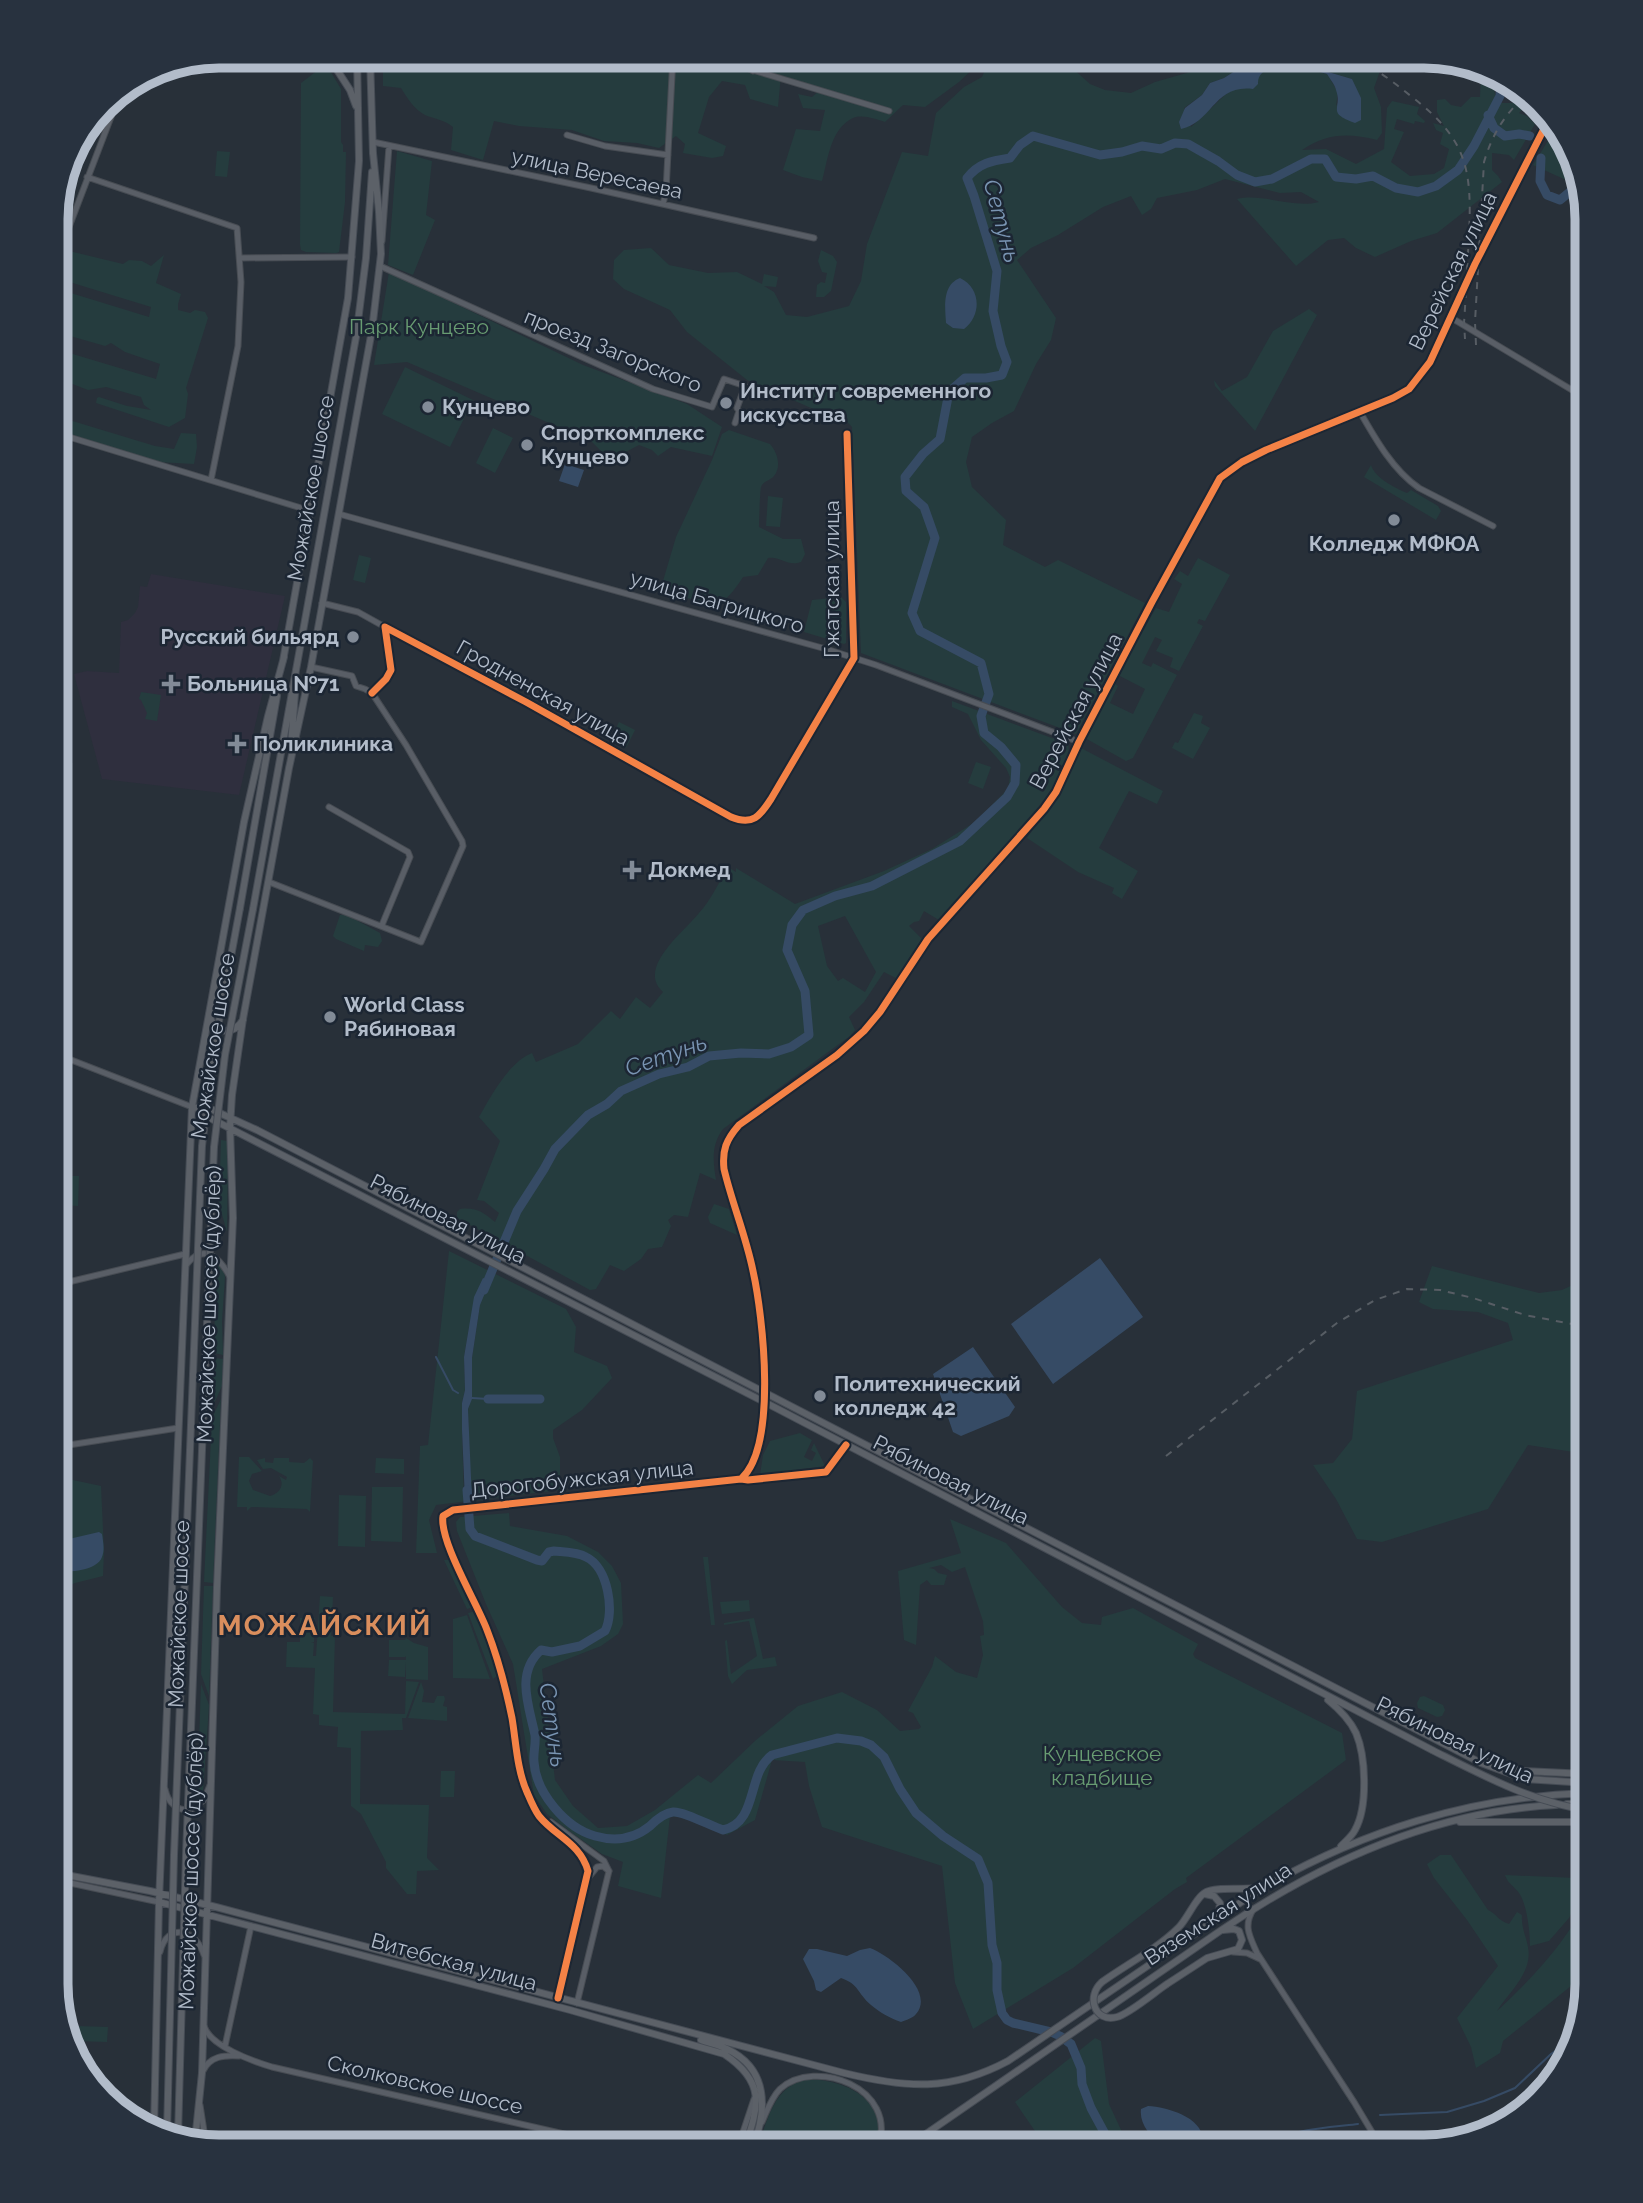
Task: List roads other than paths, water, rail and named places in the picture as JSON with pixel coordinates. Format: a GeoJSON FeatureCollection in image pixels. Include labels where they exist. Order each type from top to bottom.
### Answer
{"type":"FeatureCollection","features":[{"type":"Feature","properties":{"kind":"main road"},"geometry":{"type":"LineString","coordinates":[[336,68],[350,90],[359,119]]}},
{"type":"Feature","properties":{"kind":"main road","name":"Можайское шоссе"},"geometry":{"type":"LineString","coordinates":[[167,2125],[174,1855],[202,1146],[213,1053],[342,337],[358,194],[357,68]]}},
{"type":"Feature","properties":{"kind":"main road","name":"Можайское шоссе"},"geometry":{"type":"LineString","coordinates":[[178,2129],[214,1147],[225,1055],[356,337],[366,258],[373,153],[370,68]]}},
{"type":"Feature","properties":{"kind":"main road"},"geometry":{"type":"LineString","coordinates":[[373,153],[381,254]]}},
{"type":"Feature","properties":{"kind":"main road","name":"Можайское шоссе (дублёр)"},"geometry":{"type":"LineString","coordinates":[[196,2133],[204,2023],[219,1523],[233,1188],[230,1127],[243,1019],[289,768],[323,603],[372,330],[381,254]]}},
{"type":"Feature","properties":{"kind":"main road","name":"Можайское шоссе (дублёр)"},"geometry":{"type":"LineString","coordinates":[[154,2120],[159,1902],[192,1107],[249,800],[284,657]]}},
{"type":"Feature","properties":{"kind":"main road"},"geometry":{"type":"LineString","coordinates":[[289,768],[297,661]]}},
{"type":"Feature","properties":{"kind":"main road"},"geometry":{"type":"LineString","coordinates":[[208,1012],[215,1028],[222,1031],[236,1029],[243,1019]]}},
{"type":"Feature","properties":{"kind":"main road","name":"Рябиновая улица"},"geometry":{"type":"LineString","coordinates":[[192,1107],[213,1110],[231,1117],[1481,1763],[1525,1779],[1575,1782]]}},
{"type":"Feature","properties":{"kind":"main road","name":"Рябиновая улица"},"geometry":{"type":"LineString","coordinates":[[192,1107],[1432,1750],[1528,1796],[1575,1808]]}},
{"type":"Feature","properties":{"kind":"main road"},"geometry":{"type":"LineString","coordinates":[[1316,1690],[1345,1716],[1355,1731],[1362,1758],[1363,1797],[1359,1821],[1354,1832],[1330,1853]]}},
{"type":"Feature","properties":{"kind":"main road"},"geometry":{"type":"LineString","coordinates":[[1465,1754],[1522,1771],[1575,1773]]}},
{"type":"Feature","properties":{"kind":"main road","name":"Вяземская улица"},"geometry":{"type":"LineString","coordinates":[[654,2024],[883,2082],[938,2084],[963,2080],[1008,2061],[1213,1920],[1300,1867],[1383,1831],[1455,1810],[1539,1796],[1575,1794]]}},
{"type":"Feature","properties":{"kind":"main road","name":"Вяземская улица"},"geometry":{"type":"LineString","coordinates":[[924,2135],[1255,1907],[1340,1860],[1370,1847],[1445,1823],[1499,1811],[1575,1804]]}},
{"type":"Feature","properties":{"kind":"main road"},"geometry":{"type":"LineString","coordinates":[[1445,1823],[1575,1822]]}},
{"type":"Feature","properties":{"kind":"main road","name":"Витебская улица"},"geometry":{"type":"LineString","coordinates":[[68,1876],[208,1905],[654,2024]]}},
{"type":"Feature","properties":{"kind":"main road"},"geometry":{"type":"LineString","coordinates":[[1220,1931],[1230,1928],[1239,1931],[1242,1937],[1236,1950],[1207,1958],[1122,2015],[1112,2018],[1100,2014],[1093,2002],[1095,1989],[1170,1935],[1187,1919],[1203,1894],[1213,1890],[1243,1890],[1268,1885]]}},
{"type":"Feature","properties":{"kind":"main road"},"geometry":{"type":"LineString","coordinates":[[1203,1894],[1214,1896],[1220,1903],[1219,1912],[1213,1920]]}},
{"type":"Feature","properties":{"kind":"main road","name":"Витебская улица"},"geometry":{"type":"LineString","coordinates":[[159,1902],[724,2053],[743,2069],[755,2089]]}},
{"type":"Feature","properties":{"kind":"main road"},"geometry":{"type":"LineString","coordinates":[[654,2024],[728,2049],[744,2061],[760,2084],[763,2109],[757,2135]]}},
{"type":"Feature","properties":{"kind":"main road"},"geometry":{"type":"LineString","coordinates":[[750,2135],[756,2114],[755,2089]]}},
{"type":"Feature","properties":{"kind":"street"},"geometry":{"type":"LineString","coordinates":[[663,204],[672,68]]}},
{"type":"Feature","properties":{"kind":"street"},"geometry":{"type":"LineString","coordinates":[[745,68],[889,111]]}},
{"type":"Feature","properties":{"kind":"street"},"geometry":{"type":"LineString","coordinates":[[69,227],[112,114]]}},
{"type":"Feature","properties":{"kind":"street","name":"Верейская улица"},"geometry":{"type":"LineString","coordinates":[[741,1479],[752,1464],[764,1424],[763,1355],[754,1273],[724,1169],[722,1153],[727,1138],[738,1125],[832,1059],[864,1031],[880,1012],[928,939],[1044,809],[1056,792],[1079,742],[1220,478],[1242,462],[1266,450],[1409,389],[1430,362],[1481,251],[1544,129]]}},
{"type":"Feature","properties":{"kind":"street"},"geometry":{"type":"LineString","coordinates":[[567,135],[605,146],[668,155]]}},
{"type":"Feature","properties":{"kind":"street","name":"улица Вересаева"},"geometry":{"type":"LineString","coordinates":[[373,142],[814,238]]}},
{"type":"Feature","properties":{"kind":"street","name":"Можайское шоссе (дублёр)"},"geometry":{"type":"LineString","coordinates":[[381,254],[386,218],[389,146]]}},
{"type":"Feature","properties":{"kind":"street"},"geometry":{"type":"LineString","coordinates":[[88,177],[237,228],[240,258],[238,346],[211,480]]}},
{"type":"Feature","properties":{"kind":"street"},"geometry":{"type":"LineString","coordinates":[[240,258],[352,257]]}},
{"type":"Feature","properties":{"kind":"street","name":"проезд Загорского"},"geometry":{"type":"LineString","coordinates":[[380,265],[589,361],[685,400],[712,407],[724,379],[745,386],[735,423]]}},
{"type":"Feature","properties":{"kind":"street"},"geometry":{"type":"LineString","coordinates":[[1450,317],[1575,392]]}},
{"type":"Feature","properties":{"kind":"street"},"geometry":{"type":"LineString","coordinates":[[1360,412],[1374,436],[1410,482],[1493,526]]}},
{"type":"Feature","properties":{"kind":"street","name":"Гжатская улица"},"geometry":{"type":"LineString","coordinates":[[751,820],[760,815],[854,658],[847,434]]}},
{"type":"Feature","properties":{"kind":"street"},"geometry":{"type":"LineString","coordinates":[[69,437],[311,511]]}},
{"type":"Feature","properties":{"kind":"street","name":"улица Багрицкого"},"geometry":{"type":"LineString","coordinates":[[339,514],[854,658],[1079,742]]}},
{"type":"Feature","properties":{"kind":"street","name":"Гродненская улица"},"geometry":{"type":"LineString","coordinates":[[323,603],[358,612],[731,817],[751,820]]}},
{"type":"Feature","properties":{"kind":"street"},"geometry":{"type":"LineString","coordinates":[[372,693],[391,670],[385,626]]}},
{"type":"Feature","properties":{"kind":"street"},"geometry":{"type":"LineString","coordinates":[[269,882],[421,942],[463,846],[406,745],[372,693],[356,687],[352,676],[311,667]]}},
{"type":"Feature","properties":{"kind":"street"},"geometry":{"type":"LineString","coordinates":[[329,807],[408,852],[410,857],[382,925]]}},
{"type":"Feature","properties":{"kind":"street"},"geometry":{"type":"LineString","coordinates":[[69,1059],[192,1107]]}},
{"type":"Feature","properties":{"kind":"street"},"geometry":{"type":"LineString","coordinates":[[68,1281],[185,1254]]}},
{"type":"Feature","properties":{"kind":"street"},"geometry":{"type":"LineString","coordinates":[[184,1268],[192,1257],[208,1254],[219,1260],[230,1277]]}},
{"type":"Feature","properties":{"kind":"street"},"geometry":{"type":"LineString","coordinates":[[68,1445],[178,1428]]}},
{"type":"Feature","properties":{"kind":"street","name":"Дорогобужская улица"},"geometry":{"type":"LineString","coordinates":[[587,1881],[588,1871],[580,1852],[538,1814],[523,1782],[511,1715],[487,1630],[454,1558],[442,1525],[443,1516],[447,1512],[461,1510],[826,1472],[846,1445]]}},
{"type":"Feature","properties":{"kind":"street"},"geometry":{"type":"LineString","coordinates":[[164,1786],[170,1802],[177,1808],[191,1810],[204,1800],[211,1783]]}},
{"type":"Feature","properties":{"kind":"street","name":"Дорогобужская улица"},"geometry":{"type":"LineString","coordinates":[[532,1802],[548,1820],[604,1861],[609,1871]]}},
{"type":"Feature","properties":{"kind":"street"},"geometry":{"type":"LineString","coordinates":[[558,1998],[587,1881],[597,1867],[603,1866],[609,1871],[577,2003]]}},
{"type":"Feature","properties":{"kind":"street"},"geometry":{"type":"LineString","coordinates":[[68,1883],[159,1902]]}},
{"type":"Feature","properties":{"kind":"street"},"geometry":{"type":"LineString","coordinates":[[1236,1950],[1245,1938],[1248,1917],[1255,1907]]}},
{"type":"Feature","properties":{"kind":"street"},"geometry":{"type":"LineString","coordinates":[[225,2046],[251,1926]]}},
{"type":"Feature","properties":{"kind":"street"},"geometry":{"type":"LineString","coordinates":[[1247,1927],[1262,1962],[1374,2135]]}},
{"type":"Feature","properties":{"kind":"street"},"geometry":{"type":"LineString","coordinates":[[1239,1931],[1257,1953]]}},
{"type":"Feature","properties":{"kind":"street"},"geometry":{"type":"LineString","coordinates":[[159,1956],[165,1938],[179,1932],[201,1944],[206,1961]]}},
{"type":"Feature","properties":{"kind":"street"},"geometry":{"type":"LineString","coordinates":[[1236,1950],[1249,1949],[1257,1953]]}},
{"type":"Feature","properties":{"kind":"street"},"geometry":{"type":"LineString","coordinates":[[1236,1950],[1251,1954],[1262,1962]]}},
{"type":"Feature","properties":{"kind":"street","name":"Сколковское шоссе"},"geometry":{"type":"LineString","coordinates":[[204,2023],[208,2035],[246,2057],[272,2067],[575,2135]]}},
{"type":"Feature","properties":{"kind":"street","name":"Сколковское шоссе"},"geometry":{"type":"LineString","coordinates":[[202,2073],[206,2064],[215,2059],[246,2057]]}},
{"type":"Feature","properties":{"kind":"street"},"geometry":{"type":"LineString","coordinates":[[761,2125],[774,2096],[783,2087],[800,2078],[818,2077],[854,2086],[873,2101],[882,2122],[881,2135]]}},
{"type":"Feature","properties":{"kind":"street"},"geometry":{"type":"LineString","coordinates":[[742,2135],[755,2089]]}},
{"type":"Feature","properties":{"kind":"street"},"geometry":{"type":"LineString","coordinates":[[200,2105],[204,2133]]}},
{"type":"Feature","properties":{"kind":"water"},"geometry":{"type":"Polygon","coordinates":[[[1238,69],[1270,69],[1261,74],[1253,89],[1230,92],[1200,120],[1181,129],[1179,122],[1185,108],[1202,95],[1210,83],[1238,69]]]}},
{"type":"Feature","properties":{"kind":"water"},"geometry":{"type":"Polygon","coordinates":[[[1310,69],[1352,79],[1361,98],[1361,120],[1355,123],[1340,116],[1337,110],[1338,96],[1327,74],[1310,69]]]}},
{"type":"Feature","properties":{"kind":"water"},"geometry":{"type":"Polygon","coordinates":[[[960,278],[972,288],[977,302],[974,317],[964,329],[953,328],[946,323],[947,291],[954,281],[960,278]]]}},
{"type":"Feature","properties":{"kind":"water"},"geometry":{"type":"Polygon","coordinates":[[[565,464],[584,470],[578,487],[559,481],[565,464]]]}},
{"type":"Feature","properties":{"kind":"water"},"geometry":{"type":"Polygon","coordinates":[[[1100,1258],[1143,1317],[1053,1384],[1011,1324],[1100,1258]]]}},
{"type":"Feature","properties":{"kind":"water"},"geometry":{"type":"Polygon","coordinates":[[[483,1278],[490,1281],[480,1305],[472,1358],[472,1399],[468,1409],[472,1500],[465,1501],[462,1430],[464,1357],[474,1297],[483,1278]]]}},
{"type":"Feature","properties":{"kind":"water"},"geometry":{"type":"Polygon","coordinates":[[[973,1347],[1015,1407],[1009,1416],[961,1436],[953,1432],[933,1374],[973,1347]]]}},
{"type":"Feature","properties":{"kind":"water"},"geometry":{"type":"Polygon","coordinates":[[[99,1532],[102,1534],[104,1548],[99,1562],[82,1570],[68,1572],[68,1539],[99,1532]]]}},
{"type":"Feature","properties":{"kind":"water"},"geometry":{"type":"Polygon","coordinates":[[[870,1948],[898,1966],[915,1985],[921,2005],[913,2017],[901,2022],[885,2015],[866,2001],[855,1986],[841,1978],[821,1992],[816,1990],[803,1959],[809,1949],[847,1956],[870,1948]]]}},
{"type":"Feature","properties":{"kind":"water"},"geometry":{"type":"Polygon","coordinates":[[[1148,2106],[1177,2112],[1194,2122],[1201,2135],[1150,2135],[1142,2120],[1141,2109],[1148,2106]]]}},
{"type":"Feature","properties":{"kind":"waterway","name":"Сетунь"},"geometry":{"type":"LineString","coordinates":[[484,1290],[517,1211],[555,1149],[588,1115],[607,1104],[621,1091],[659,1074],[688,1067],[709,1056],[769,1054],[791,1047],[809,1035],[805,991],[787,950],[792,925],[803,910],[835,896],[872,886],[960,841],[1007,797],[1015,783],[1016,765],[1001,747],[984,733],[981,716],[989,694],[981,663],[920,631],[912,613],[935,538],[924,507],[906,491],[905,477],[923,454],[940,439],[949,392],[965,378],[1002,375],[1007,362],[993,311],[997,271],[967,178],[986,164],[1010,158],[1020,145],[1033,136],[1100,155],[1142,146],[1161,149],[1175,143],[1188,144],[1237,175],[1255,182],[1272,179],[1311,159],[1325,159],[1336,177],[1356,179],[1373,176],[1396,188],[1418,192],[1436,186],[1458,170],[1474,146],[1500,96],[1500,89]]}},
{"type":"Feature","properties":{"kind":"waterway"},"geometry":{"type":"LineString","coordinates":[[1488,115],[1494,128],[1505,136],[1530,136]]}},
{"type":"Feature","properties":{"kind":"waterway"},"geometry":{"type":"LineString","coordinates":[[1541,158],[1540,181],[1547,195],[1560,200],[1572,190]]}},
{"type":"Feature","properties":{"kind":"waterway"},"geometry":{"type":"LineString","coordinates":[[436,1357],[453,1390],[458,1393]]}},
{"type":"Feature","properties":{"kind":"waterway"},"geometry":{"type":"LineString","coordinates":[[472,1398],[488,1399]]}},
{"type":"Feature","properties":{"kind":"waterway"},"geometry":{"type":"LineString","coordinates":[[488,1399],[540,1399]]}},
{"type":"Feature","properties":{"kind":"waterway","name":"Сетунь"},"geometry":{"type":"LineString","coordinates":[[467,1490],[470,1529],[475,1536],[542,1561],[549,1552],[554,1551],[583,1555],[600,1570],[608,1591],[609,1613],[605,1631],[580,1646],[552,1652],[541,1650],[528,1669],[526,1690],[535,1735],[536,1774],[554,1808],[584,1832],[610,1839],[638,1834],[660,1817],[673,1812],[723,1830],[742,1818],[758,1774],[772,1755],[837,1738],[871,1745],[884,1757],[916,1813],[943,1836],[978,1859],[988,1883],[992,1945],[997,1963],[997,1990],[1002,2013],[1013,2023],[1051,2032],[1071,2044],[1081,2068],[1082,2084],[1091,2108],[1106,2135]]}},
{"type":"Feature","properties":{"kind":"waterway"},"geometry":{"type":"LineString","coordinates":[[1380,2115],[1447,2112],[1484,2101],[1515,2088],[1561,2047]]}},
{"type":"Feature","properties":{"kind":"waterway"},"geometry":{"type":"LineString","coordinates":[[1288,2135],[1358,2124]]}},
{"type":"Feature","properties":{"kind":"railway"},"geometry":{"type":"LineString","coordinates":[[1373,69],[1431,113],[1445,128],[1463,158],[1470,214],[1465,339]]}},
{"type":"Feature","properties":{"kind":"railway"},"geometry":{"type":"LineString","coordinates":[[1476,345],[1484,162],[1500,126],[1519,103]]}},
{"type":"Feature","properties":{"kind":"railway"},"geometry":{"type":"LineString","coordinates":[[1166,1456],[1337,1323],[1375,1300],[1407,1289],[1440,1290],[1525,1315],[1575,1324]]}},
{"type":"Feature","properties":{"kind":"place","name":"Институт современного искусства"},"geometry":{"type":"Point","coordinates":[726,403]}},
{"type":"Feature","properties":{"kind":"place","name":"Кунцево"},"geometry":{"type":"Point","coordinates":[428,407]}},
{"type":"Feature","properties":{"kind":"place","name":"Спорткомплекс Кунцево"},"geometry":{"type":"Point","coordinates":[527,445]}},
{"type":"Feature","properties":{"kind":"place","name":"Колледж МФЮА"},"geometry":{"type":"Point","coordinates":[1394,520]}},
{"type":"Feature","properties":{"kind":"place","name":"Русский бильярд"},"geometry":{"type":"Point","coordinates":[353,637]}},
{"type":"Feature","properties":{"kind":"place","name":"Больница №71"},"geometry":{"type":"Point","coordinates":[171,684]}},
{"type":"Feature","properties":{"kind":"place","name":"Поликлиника"},"geometry":{"type":"Point","coordinates":[237,744]}},
{"type":"Feature","properties":{"kind":"place","name":"Докмед"},"geometry":{"type":"Point","coordinates":[632,870]}},
{"type":"Feature","properties":{"kind":"place","name":"World Class Рябиновая"},"geometry":{"type":"Point","coordinates":[330,1017]}},
{"type":"Feature","properties":{"kind":"place","name":"Политехнический колледж 42"},"geometry":{"type":"Point","coordinates":[820,1396]}},
{"type":"Feature","properties":{"kind":"district","name":"МОЖАЙСКИЙ"},"geometry":{"type":"Point","coordinates":[325,1625]}},
{"type":"Feature","properties":{"kind":"park label","name":"Парк Кунцево"},"geometry":{"type":"Point","coordinates":[419,327]}},
{"type":"Feature","properties":{"kind":"park label","name":"Кунцевское кладбище"},"geometry":{"type":"Point","coordinates":[1102,1766]}}]}
